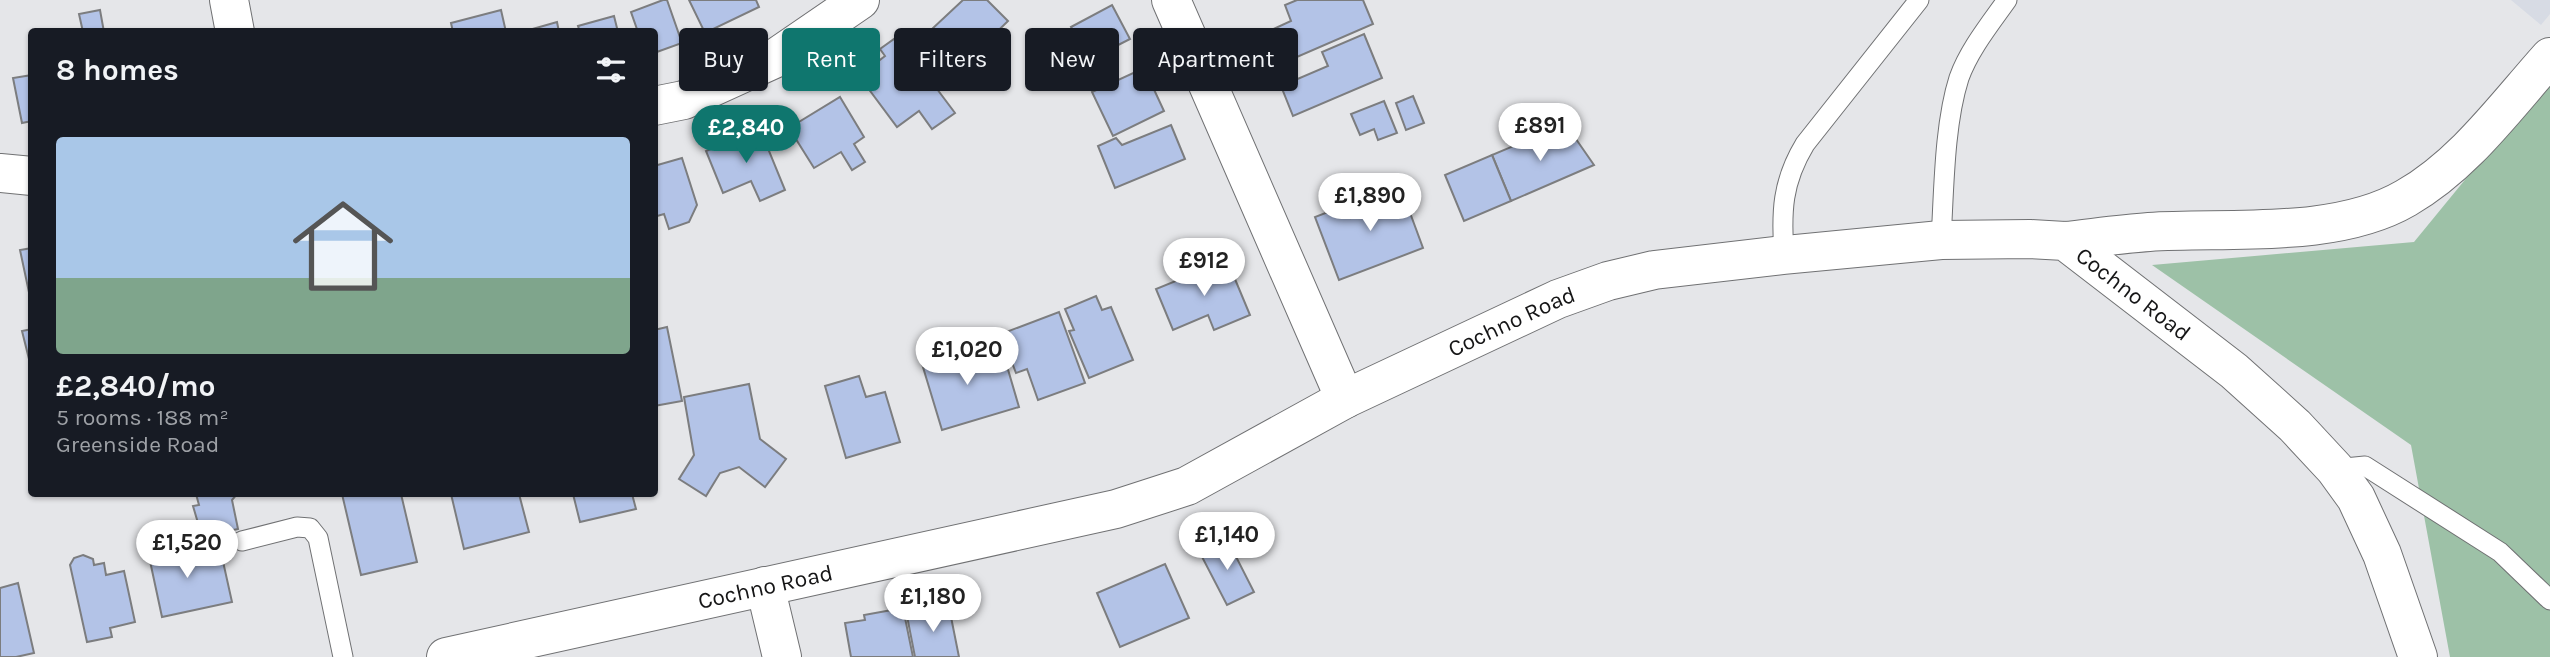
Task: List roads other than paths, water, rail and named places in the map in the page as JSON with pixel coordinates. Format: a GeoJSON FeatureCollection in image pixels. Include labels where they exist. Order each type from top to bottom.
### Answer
{"type":"FeatureCollection","features":[{"type":"Feature","properties":{"kind":"street"},"geometry":{"type":"LineString","coordinates":[[229,0],[234,28]]}},
{"type":"Feature","properties":{"kind":"street"},"geometry":{"type":"LineString","coordinates":[[658,105],[684,100],[774,59],[860,0]]}},
{"type":"Feature","properties":{"kind":"street"},"geometry":{"type":"LineString","coordinates":[[1171,0],[1345,399]]}},
{"type":"Feature","properties":{"kind":"street"},"geometry":{"type":"LineString","coordinates":[[2064,241],[2149,232],[2288,228],[2339,221],[2373,212],[2405,199],[2442,173],[2481,135],[2550,57]]}},
{"type":"Feature","properties":{"kind":"street"},"geometry":{"type":"LineString","coordinates":[[0,173],[28,176]]}},
{"type":"Feature","properties":{"kind":"street","name":"Cochno Road"},"geometry":{"type":"LineString","coordinates":[[446,657],[1116,509],[1156,497],[1187,486],[1345,399],[1558,299],[1608,281],[1654,270],[1784,255],[1941,240],[2030,239],[2064,241],[2234,370],[2295,426],[2335,469],[2356,498],[2382,554],[2418,657]]}},
{"type":"Feature","properties":{"kind":"street"},"geometry":{"type":"LineString","coordinates":[[765,586],[782,657]]}},
{"type":"Feature","properties":{"kind":"lane"},"geometry":{"type":"LineString","coordinates":[[1784,255],[1782,216],[1785,191],[1794,163],[1805,145],[1919,0]]}},
{"type":"Feature","properties":{"kind":"lane"},"geometry":{"type":"LineString","coordinates":[[1941,240],[1950,122],[1959,78],[1981,37],[2007,0]]}},
{"type":"Feature","properties":{"kind":"lane"},"geometry":{"type":"LineString","coordinates":[[2335,469],[2365,466],[2500,552],[2550,600]]}},
{"type":"Feature","properties":{"kind":"lane"},"geometry":{"type":"LineString","coordinates":[[242,541],[297,527],[310,528],[318,538],[343,657]]}}]}
